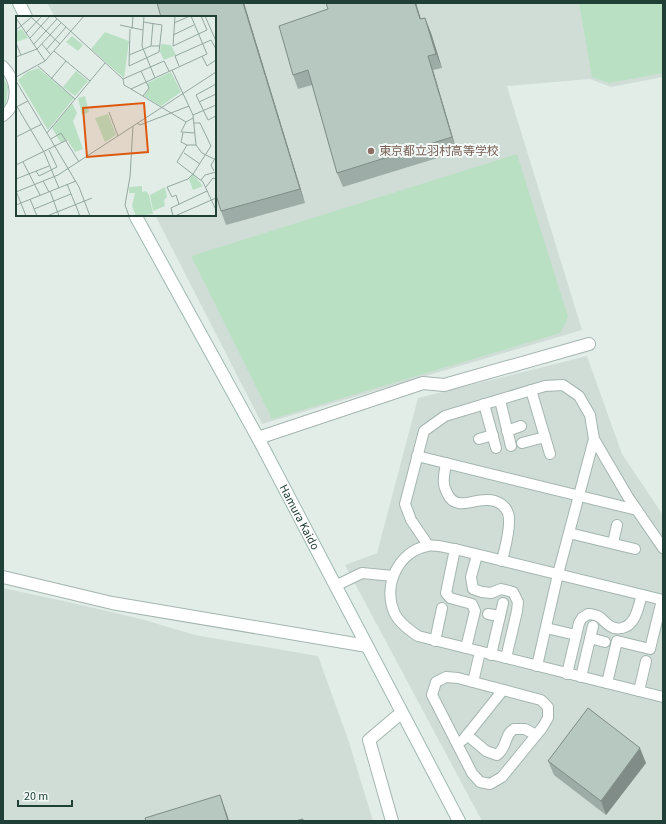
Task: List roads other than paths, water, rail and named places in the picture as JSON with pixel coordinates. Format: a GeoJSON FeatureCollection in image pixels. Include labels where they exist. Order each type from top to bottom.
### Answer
{"type":"FeatureCollection","features":[{"type":"Feature","properties":{"kind":"street"},"geometry":{"type":"LineString","coordinates":[[19,3],[26,16]]}},
{"type":"Feature","properties":{"kind":"street","name":"Hamura Kaido"},"geometry":{"type":"LineString","coordinates":[[136,216],[258,438],[459,821]]}},
{"type":"Feature","properties":{"kind":"street"},"geometry":{"type":"LineString","coordinates":[[258,438],[423,383],[444,384],[589,344]]}},
{"type":"Feature","properties":{"kind":"street"},"geometry":{"type":"LineString","coordinates":[[3,577],[112,603],[367,646]]}},
{"type":"Feature","properties":{"kind":"street"},"geometry":{"type":"LineString","coordinates":[[392,821],[369,740],[401,713]]}},
{"type":"Feature","properties":{"kind":"lane"},"geometry":{"type":"LineString","coordinates":[[3,66],[14,73],[13,102],[10,110],[3,116]]}},
{"type":"Feature","properties":{"kind":"lane"},"geometry":{"type":"LineString","coordinates":[[428,545],[411,520],[405,504],[424,431],[445,416],[545,386],[564,385],[579,396],[590,415],[594,439],[637,510],[663,548]]}},
{"type":"Feature","properties":{"kind":"lane"},"geometry":{"type":"LineString","coordinates":[[531,390],[550,454]]}},
{"type":"Feature","properties":{"kind":"lane"},"geometry":{"type":"LineString","coordinates":[[500,400],[511,446]]}},
{"type":"Feature","properties":{"kind":"lane"},"geometry":{"type":"LineString","coordinates":[[484,404],[496,448]]}},
{"type":"Feature","properties":{"kind":"lane"},"geometry":{"type":"LineString","coordinates":[[507,431],[521,426]]}},
{"type":"Feature","properties":{"kind":"lane"},"geometry":{"type":"LineString","coordinates":[[479,439],[493,435]]}},
{"type":"Feature","properties":{"kind":"lane"},"geometry":{"type":"LineString","coordinates":[[522,443],[545,437]]}},
{"type":"Feature","properties":{"kind":"lane"},"geometry":{"type":"LineString","coordinates":[[537,666],[558,574],[594,439]]}},
{"type":"Feature","properties":{"kind":"lane"},"geometry":{"type":"LineString","coordinates":[[417,456],[637,510]]}},
{"type":"Feature","properties":{"kind":"lane"},"geometry":{"type":"LineString","coordinates":[[446,463],[444,486],[448,497],[456,502],[464,504],[484,500],[495,500],[505,506],[509,516],[509,526],[502,561]]}},
{"type":"Feature","properties":{"kind":"lane"},"geometry":{"type":"LineString","coordinates":[[613,544],[617,525]]}},
{"type":"Feature","properties":{"kind":"lane"},"geometry":{"type":"LineString","coordinates":[[569,533],[635,548]]}},
{"type":"Feature","properties":{"kind":"lane"},"geometry":{"type":"LineString","coordinates":[[607,683],[617,641],[650,649],[663,600],[477,554],[428,545],[413,551],[402,560],[393,576],[391,594],[394,612],[406,627],[418,636],[663,697]]}},
{"type":"Feature","properties":{"kind":"lane"},"geometry":{"type":"LineString","coordinates":[[455,549],[446,593],[450,598],[472,604],[475,611],[466,648]]}},
{"type":"Feature","properties":{"kind":"lane"},"geometry":{"type":"LineString","coordinates":[[477,554],[471,577],[472,589],[491,593],[501,589],[513,592],[518,602],[506,658]]}},
{"type":"Feature","properties":{"kind":"lane"},"geometry":{"type":"LineString","coordinates":[[335,586],[362,573],[393,576]]}},
{"type":"Feature","properties":{"kind":"lane"},"geometry":{"type":"LineString","coordinates":[[567,674],[579,623],[582,618],[588,614],[600,617],[610,626],[618,629],[626,627],[631,624],[636,614],[642,595]]}},
{"type":"Feature","properties":{"kind":"lane"},"geometry":{"type":"LineString","coordinates":[[491,655],[503,603]]}},
{"type":"Feature","properties":{"kind":"lane"},"geometry":{"type":"LineString","coordinates":[[435,641],[442,608]]}},
{"type":"Feature","properties":{"kind":"lane"},"geometry":{"type":"LineString","coordinates":[[488,614],[500,616]]}},
{"type":"Feature","properties":{"kind":"lane"},"geometry":{"type":"LineString","coordinates":[[581,677],[593,626]]}},
{"type":"Feature","properties":{"kind":"lane"},"geometry":{"type":"LineString","coordinates":[[546,628],[576,635]]}},
{"type":"Feature","properties":{"kind":"lane"},"geometry":{"type":"LineString","coordinates":[[590,638],[605,642]]}},
{"type":"Feature","properties":{"kind":"lane"},"geometry":{"type":"LineString","coordinates":[[473,682],[480,652]]}},
{"type":"Feature","properties":{"kind":"lane"},"geometry":{"type":"LineString","coordinates":[[639,691],[646,661]]}},
{"type":"Feature","properties":{"kind":"lane"},"geometry":{"type":"LineString","coordinates":[[446,677],[458,678],[473,682],[541,700],[548,707],[548,718],[536,735],[502,777],[490,784],[480,782],[472,773],[432,695],[436,682],[446,677]]}},
{"type":"Feature","properties":{"kind":"lane"},"geometry":{"type":"LineString","coordinates":[[458,746],[503,690]]}},
{"type":"Feature","properties":{"kind":"lane"},"geometry":{"type":"LineString","coordinates":[[467,735],[486,751],[497,755],[505,746],[508,734],[514,729],[525,729],[536,735]]}},
{"type":"Feature","properties":{"kind":"place","name":"東京都立羽村高等学校"},"geometry":{"type":"Point","coordinates":[371,151]}}]}
